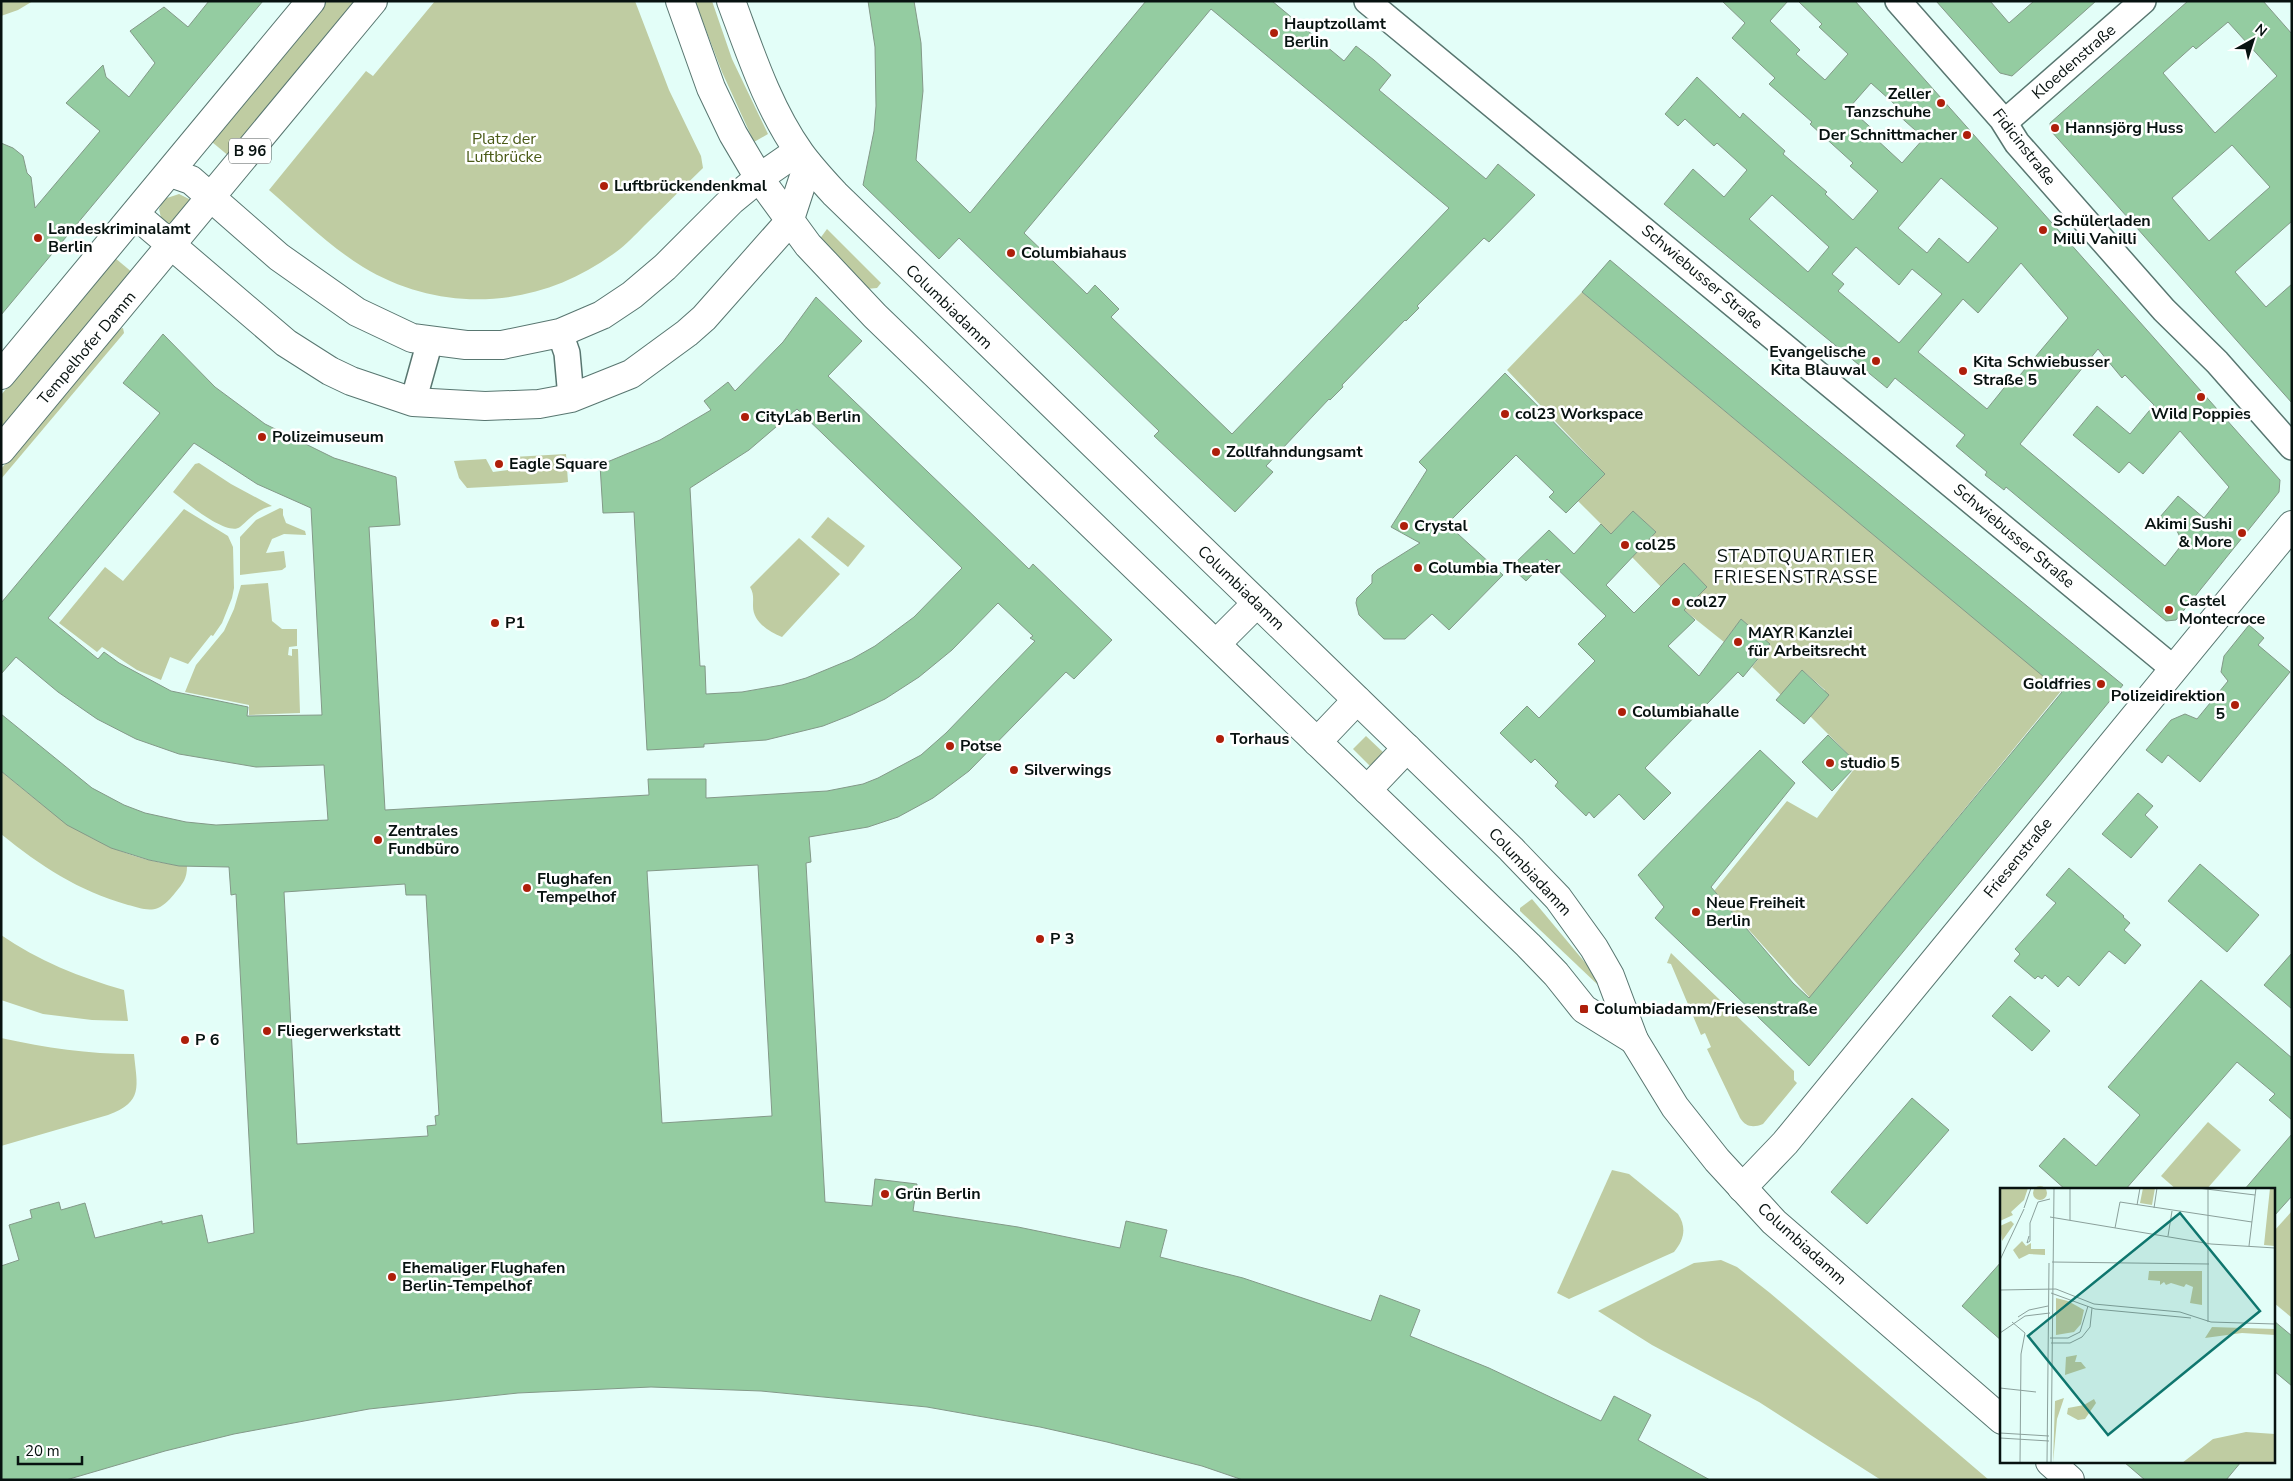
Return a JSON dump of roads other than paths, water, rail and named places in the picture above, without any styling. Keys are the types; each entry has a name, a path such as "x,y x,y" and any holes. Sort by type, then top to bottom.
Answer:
{"main road":[{"name":"B 96","path":"1,375 171,173 311,1"},
{"name":"Tempelhofer Damm","path":"1,450 172,246 373,1"},
{"path":"680,1 711,88 733,134 759,178 789,222"},
{"path":"136,215 286,344 308,358 370,389 413,402 484,406 539,404 570,398 631,374 687,334 704,318 789,222 803,158 766,90 731,1"},
{"path":"171,173 191,180 279,257 357,312 412,338 466,345 502,345 560,333 602,315 632,295 665,267 731,201 759,178 803,158"},
{"name":"Columbiadamm","path":"803,158 834,194 915,274 1407,748 1511,849 1558,898 1577,922 1610,976 1634,1040 1686,1122 1742,1188 1774,1222 2000,1418"},
{"name":"Columbiadamm","path":"789,222 808,245 875,316 1545,962 1584,1009 1634,1040"},
{"name":"Friesenstraße","path":"1742,1188 1785,1144 2292,525"},
{"path":"1216,644 1257,603"},
{"path":"1317,742 1357,700"},
{"path":"1367,790 1407,748"},
{"path":"2052,1464 2070,1480"}],"street":[{"name":"Schwiebusser Straße","path":"1368,1 2174,669"},
{"name":"Fidicinstraße","path":"1898,1 2005,122 2017,143 2158,303 2217,362 2292,447"},
{"name":"Kloedenstraße","path":"2005,122 2143,1"},
{"path":"560,333 566,353 570,398"},
{"path":"413,402 430,341"}],"place":[{"name":"Hauptzollamt Berlin","path":"1274,33"},
{"name":"Zeller Tanzschuhe","path":"1941,103"},
{"name":"Hannsjörg Huss","path":"2055,128"},
{"name":"Der Schnittmacher","path":"1967,135"},
{"name":"Luftbrückendenkmal","path":"604,186"},
{"name":"Schülerladen Milli Vanilli","path":"2043,230"},
{"name":"Landeskriminalamt Berlin","path":"38,238"},
{"name":"Columbiahaus","path":"1011,253"},
{"name":"Evangelische Kita Blauwal","path":"1876,361"},
{"name":"Kita Schwiebusser Straße 5","path":"1963,371"},
{"name":"Wild Poppies","path":"2201,397"},
{"name":"col23 Workspace","path":"1505,414"},
{"name":"CityLab Berlin","path":"745,417"},
{"name":"Polizeimuseum","path":"262,437"},
{"name":"Zollfahndungsamt","path":"1216,452"},
{"name":"Eagle Square","path":"499,464"},
{"name":"Crystal","path":"1404,526"},
{"name":"Akimi Sushi & More","path":"2242,533"},
{"name":"col25","path":"1625,545"},
{"name":"Columbia Theater","path":"1418,568"},
{"name":"col27","path":"1676,602"},
{"name":"Castel Montecroce","path":"2169,610"},
{"name":"P1","path":"495,623"},
{"name":"MAYR Kanzlei für Arbeitsrecht","path":"1738,642"},
{"name":"Goldfries","path":"2101,684"},
{"name":"Polizeidirektion 5","path":"2235,705"},
{"name":"Columbiahalle","path":"1622,712"},
{"name":"Torhaus","path":"1220,739"},
{"name":"Potse","path":"950,746"},
{"name":"studio 5","path":"1830,763"},
{"name":"Silverwings","path":"1014,770"},
{"name":"Zentrales Fundbüro","path":"378,840"},
{"name":"Flughafen Tempelhof","path":"527,888"},
{"name":"Neue Freiheit Berlin","path":"1696,912"},
{"name":"P 3","path":"1040,939"},
{"name":"Columbiadamm/Friesenstraße","path":"1584,1009"},
{"name":"Fliegerwerkstatt","path":"267,1031"},
{"name":"P 6","path":"185,1040"},
{"name":"Grün Berlin","path":"885,1194"},
{"name":"Ehemaliger Flughafen Berlin-Tempelhof","path":"392,1277"}],"district":[{"name":"STADTQUARTIER FRIESENSTRASSE","path":"1796,566"}],"park label":[{"name":"Platz der Luftbrücke","path":"504,148"}]}
